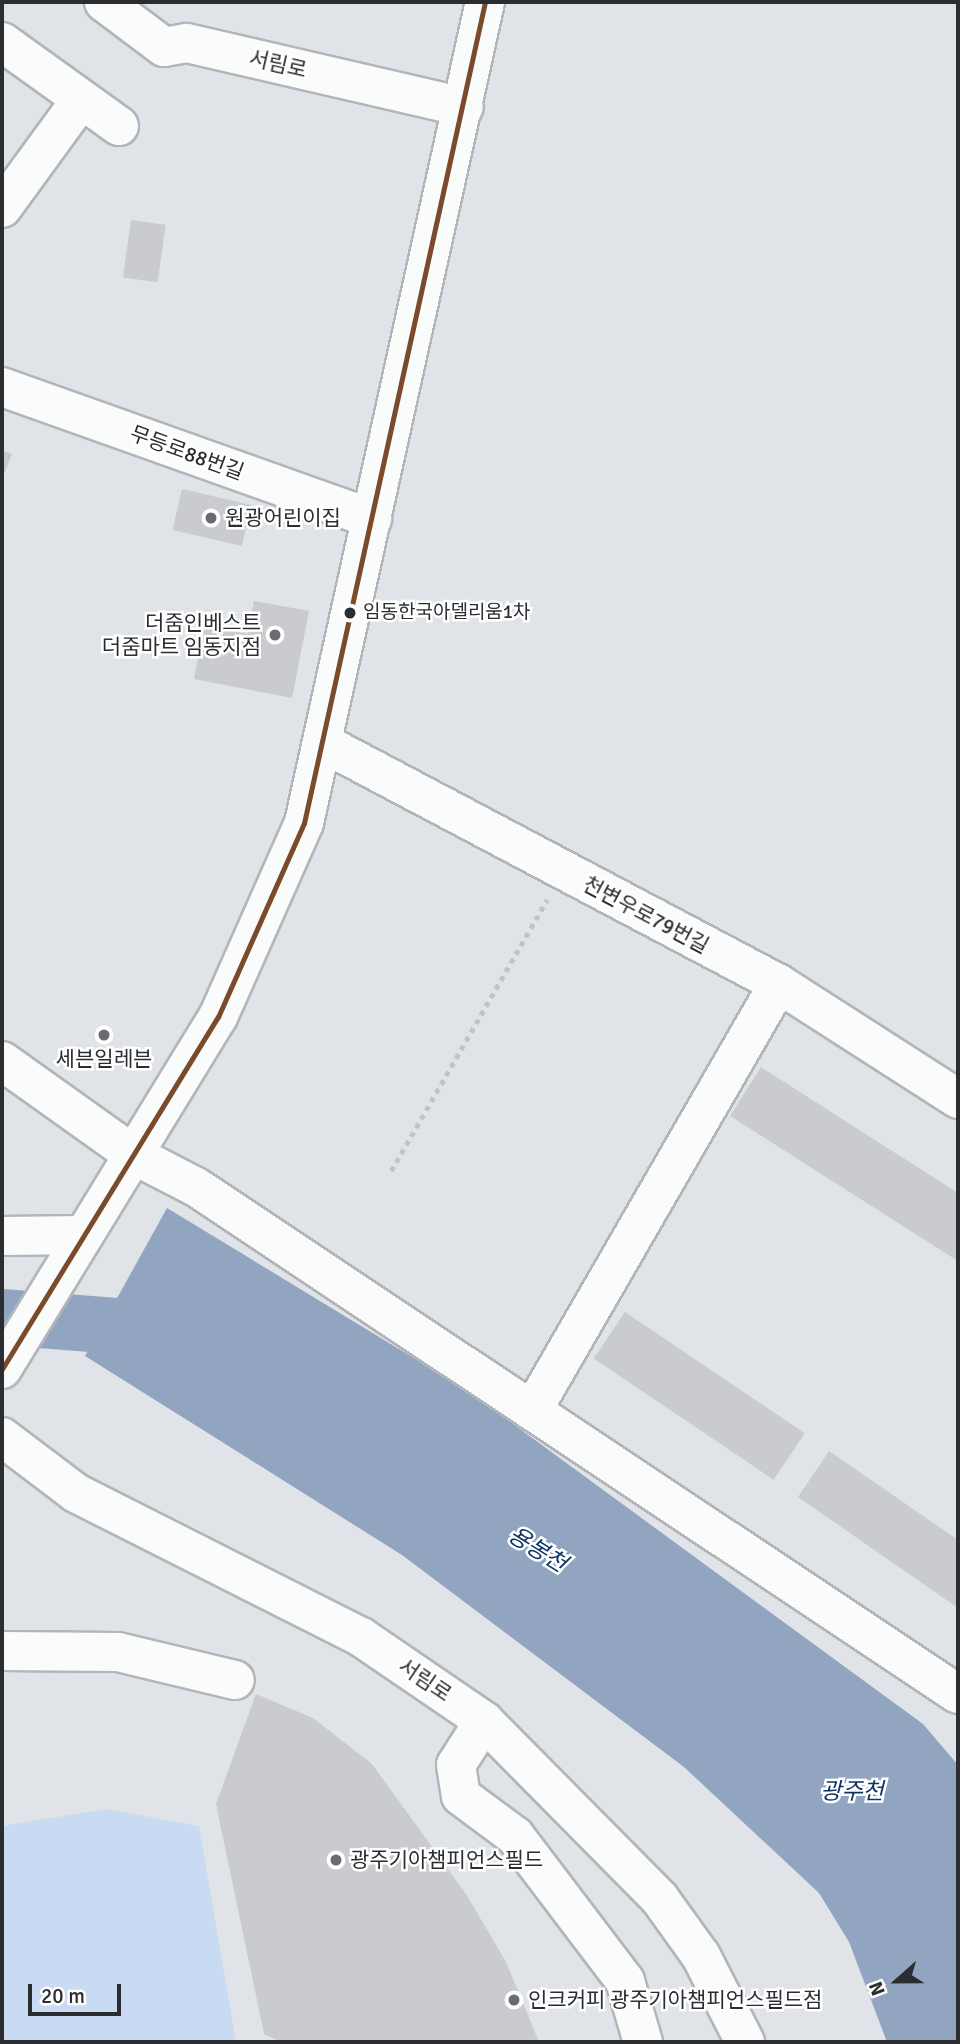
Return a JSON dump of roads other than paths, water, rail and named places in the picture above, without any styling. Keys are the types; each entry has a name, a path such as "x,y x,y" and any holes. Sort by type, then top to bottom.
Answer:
{"street":[{"name":"서림로","path":"104,2 164,47 187,43 464,107"},
{"path":"2,1369 218,1017 277,895 325,744 485,2"},
{"path":"2,42 80,101 119,125"},
{"path":"2,208 80,101"},
{"name":"무등로88번길","path":"2,387 372,519"},
{"name":"천변우로79번길","path":"325,744 779,984 958,1099"},
{"path":"532,1411 779,984"},
{"path":"2,1061 134,1155 196,1187 958,1694"},
{"path":"2,1236 83,1235"},
{"name":"서림로","path":"2,1437 76,1493 361,1637 484,1721 660,1899 701,1956 745,2042"},
{"path":"2,1651 118,1652 234,1680"},
{"path":"484,1721 456,1765 461,1796 515,1836 625,1981 643,2042"}],"water":[{"name":"광주천","path":"167,1208 468,1391 923,1724 958,1765 958,2042 887,2042 849,1942 819,1893 684,1767 402,1555 85,1356"}],"waterway":[{"name":"용봉천","path":"2,1317 178,1331"}],"place":[{"name":"원광어린이집","path":"211,518"},
{"name":"임동한국아델리움1차","path":"350,613"},
{"name":"더줌인베스트 더줌마트 임동지점","path":"275,635"},
{"name":"세븐일레븐","path":"104,1035"},
{"name":"광주기아챔피언스필드","path":"336,1860"},
{"name":"인크커피 광주기아챔피언스필드점","path":"514,2000"}]}
